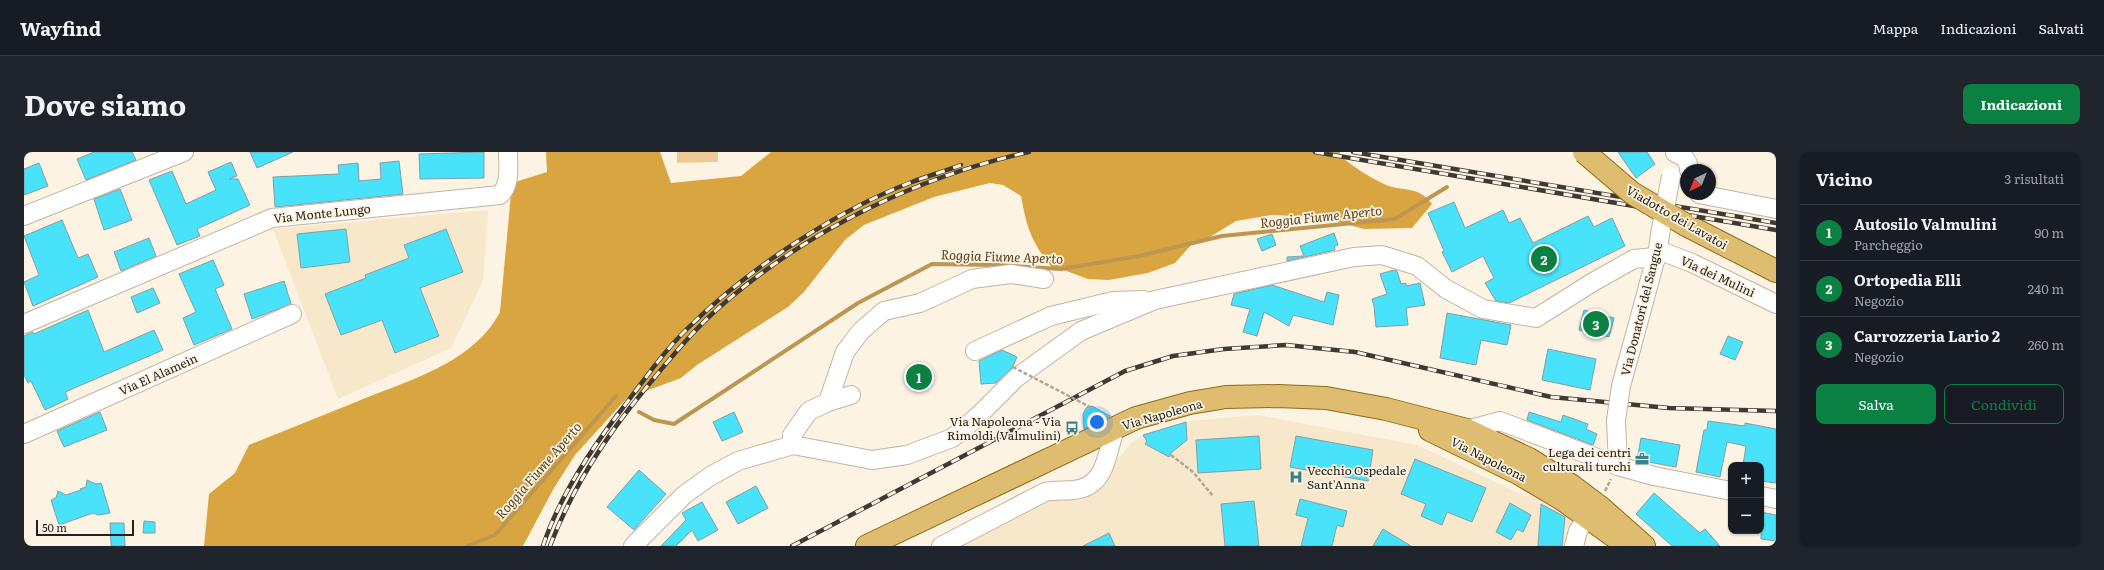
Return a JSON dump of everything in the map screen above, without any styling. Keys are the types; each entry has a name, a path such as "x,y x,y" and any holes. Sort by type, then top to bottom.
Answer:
{"main road":[{"name":"Viadotto dei Lavatoi","path":"1584,152 1632,193 1686,225 1776,271"},
{"name":"Via Napoleona","path":"867,546 1136,418 1190,403 1226,397 1278,396 1326,398 1386,409 1447,432 1467,430 1529,460 1572,486 1592,511 1627,546"},
{"name":"Via Napoleona","path":"1386,409 1518,473 1562,499 1592,511 1620,525 1644,546"}],"street":[{"path":"24,216 184,152"},
{"name":"Via Monte Lungo","path":"24,324 272,218 500,195 505,190 508,179 508,152"},
{"path":"1675,152 1686,157 1688,164"},
{"name":"Via Donatori del Sangue","path":"1618,466 1616,420 1621,386 1658,247 1675,152"},
{"path":"1716,197 1776,209"},
{"path":"975,351 1051,316 1113,302 1155,300 1354,257 1382,255 1417,266 1446,289 1483,309 1536,318 1593,282 1658,247"},
{"name":"Via dei Mulini","path":"1658,247 1776,304"},
{"path":"828,402 845,352 861,331 884,312 920,303 972,279 1012,274 1044,279"},
{"path":"633,546 684,495 709,477 738,461 793,445 872,460 907,455 952,438 977,417 1016,378 1081,331 1155,300"},
{"name":"Via El Alamein","path":"24,434 292,314"},
{"path":"1051,316 1068,340"},
{"path":"793,445 792,435 809,411 828,402 851,395"},
{"path":"1467,430 1500,421 1618,466 1654,476 1728,490"},
{"path":"941,546 1045,492 1060,489 1073,490 1091,484 1104,469 1116,427"},
{"path":"1764,497 1776,499"},
{"path":"1574,546 1578,531 1592,511"}],"path":[{"path":"1013,366 1090,407"},
{"path":"1170,455 1192,472 1213,496"},
{"path":"1592,511 1618,466"}],"shaded area":[{"path":"546,152 660,152 671,183 741,176 771,152 1340,152 1340,156 1371,177 1389,186 1415,191 1427,198 1432,204 1412,228 1364,229 1319,217 1272,215 1236,221 1205,240 1192,244 1175,263 1148,273 1109,280 1088,279 1061,269 1053,269 1031,235 1021,196 1003,185 990,183 934,197 864,225 845,240 804,292 788,307 697,365 681,378 627,398 575,455 554,488 523,546 204,546 209,494 235,473 249,445 437,369 456,358 473,345 488,330 500,312 512,183 547,172"},
{"path":"677,152 718,152 718,162 677,163"},
{"path":"488,210 483,281 451,348 338,399 273,229","holes":["346,229 350,262 301,268 297,234","446,229 463,272 420,288 439,336 395,353 382,320 341,335 326,293 366,278 409,258 404,245"]},
{"name":"Vecchio Ospedale Sant'Anna","path":"1258,415 1417,445 1525,496 1539,493 1572,517 1567,546 963,546 1115,462 1131,443 1143,435 1190,421"}],"building":[{"path":"94,152 132,152 136,160 86,180 77,159"},
{"path":"250,152 293,152 257,168"},
{"path":"484,152 484,178 420,179 419,154"},
{"path":"1618,152 1647,152 1655,164 1636,178"},
{"path":"399,161 403,194 275,207 273,177 339,174 338,165 358,163 359,181 381,179 380,163"},
{"path":"231,162 237,176 229,179 238,179 250,205 197,229 200,236 177,245 149,180 172,171 186,204 216,190 208,172"},
{"path":"39,163 48,186 24,195 24,169"},
{"path":"120,189 132,220 104,230 94,199"},
{"path":"1454,202 1465,228 1503,210 1509,223 1520,218 1533,243 1588,216 1594,227 1612,218 1625,246 1509,303 1496,301 1485,283 1494,278 1483,256 1452,272 1442,252 1444,251 1428,213"},
{"path":"62,220 78,258 88,254 98,277 33,306 24,282 39,275 24,236"},
{"path":"346,229 350,262 301,268 297,234"},
{"path":"446,229 463,272 420,288 439,336 395,353 382,320 341,335 325,294 366,278 365,275 409,258 404,245"},
{"path":"1334,233 1338,245 1334,246 1335,250 1287,261 1287,257 1304,256 1300,246"},
{"path":"1272,234 1276,245 1262,251 1257,239"},
{"path":"149,238 156,256 121,271 114,252"},
{"path":"213,260 224,285 215,289 232,329 194,345 183,318 196,312 179,274"},
{"path":"1394,270 1397,271 1401,284 1406,283 1406,286 1420,283 1425,305 1406,308 1408,325 1376,327 1372,299 1387,294 1380,274"},
{"path":"284,281 291,304 252,319 244,294"},
{"path":"1272,285 1324,302 1327,292 1339,295 1333,325 1293,315 1289,326 1264,312 1257,336 1243,332 1250,309 1231,305 1234,294"},
{"path":"153,288 160,303 137,313 131,297"},
{"path":"88,310 104,352 154,330 163,350 65,392 68,399 45,410 31,381 28,383 24,375 24,336 33,332 34,334"},
{"path":"1584,310 1614,318 1609,337 1579,330"},
{"path":"1447,313 1511,325 1507,345 1481,340 1476,365 1440,358"},
{"path":"1728,336 1743,342 1735,360 1720,354"},
{"path":"1548,349 1596,359 1590,390 1542,380"},
{"path":"1002,350 1017,357 1012,368 996,383 981,384 979,361"},
{"path":"1092,406 1110,416 1084,429 1083,414 1086,408"},
{"path":"100,412 107,430 64,447 57,431"},
{"path":"734,412 743,432 722,441 713,422"},
{"path":"1529,412 1561,422 1563,415 1588,424 1586,429 1597,434 1593,445 1527,420"},
{"path":"1708,421 1745,426 1745,423 1776,429 1776,483 1764,481 1764,462 1743,462 1746,446 1727,442 1720,477 1696,472 1704,430 1707,430"},
{"path":"1186,422 1187,440 1172,452 1169,457 1145,444 1147,441 1143,435"},
{"path":"1259,436 1261,469 1198,473 1196,440"},
{"path":"1296,436 1373,450 1368,481 1290,467"},
{"path":"1641,438 1680,445 1676,467 1637,460"},
{"path":"1415,459 1486,488 1472,522 1447,512 1442,525 1421,516 1426,504 1401,494"},
{"path":"639,470 666,494 634,530 607,507"},
{"path":"87,480 96,484 101,483 110,513 98,515 93,513 59,525 51,500 56,498 58,491 66,495 81,490 80,489 86,487"},
{"path":"756,486 768,508 738,524 726,502"},
{"path":"1654,493 1700,533 1705,529 1720,546 1672,546 1636,514"},
{"path":"1300,499 1347,511 1343,527 1337,525 1332,546 1301,546 1308,518 1296,515"},
{"path":"1254,501 1259,546 1225,546 1221,504"},
{"path":"702,502 718,530 698,541 692,530 676,546 661,546 686,520 682,513"},
{"path":"1510,503 1531,515 1523,532 1517,529 1511,540 1496,532"},
{"path":"1541,504 1565,517 1562,546 1538,546"},
{"path":"1764,513 1776,515 1776,541 1761,539 1761,534 1764,534"},
{"path":"144,521 155,522 155,533 143,533"},
{"path":"110,523 124,523 125,546 111,546"},
{"path":"1383,529 1411,546 1373,546"},
{"path":"1109,533 1115,546 1083,546"}],"waterway":[{"name":"Roggia Fiume Aperto","path":"639,412 654,420 674,424 858,303 932,264 997,265 1061,269 1139,256 1222,236 1395,219 1447,187"},
{"name":"Roggia Fiume Aperto","path":"467,546 495,535 616,396"}],"railway":[{"path":"550,546 558,526 578,486 601,447 627,411 683,344 717,309 729,299 762,273 797,249 833,227 870,208 909,190 949,175 989,162 1029,152"},
{"path":"1315,152 1776,230"},
{"path":"1353,152 1776,223"},
{"path":"543,546 558,509 578,472 601,437 663,356 679,337 711,306 764,264 793,244 853,209 912,182 961,165"},
{"path":"792,546 1125,371 1173,356 1224,349 1286,345 1355,352 1551,397 1669,408 1776,411"}],"place":[{"name":"Ortopedia Elli","path":"1544,259"},
{"name":"Carrozzeria Lario 2","path":"1596,324"},
{"name":"Autosilo Valmulini","path":"919,377"},
{"name":"Via Napoleona - Via Rimoldi (Valmulini)","path":"1072,428"},
{"name":"Lega dei centri culturali turchi","path":"1642,459"},
{"name":"Vecchio Ospedale Sant'Anna","path":"1296,477"}]}
